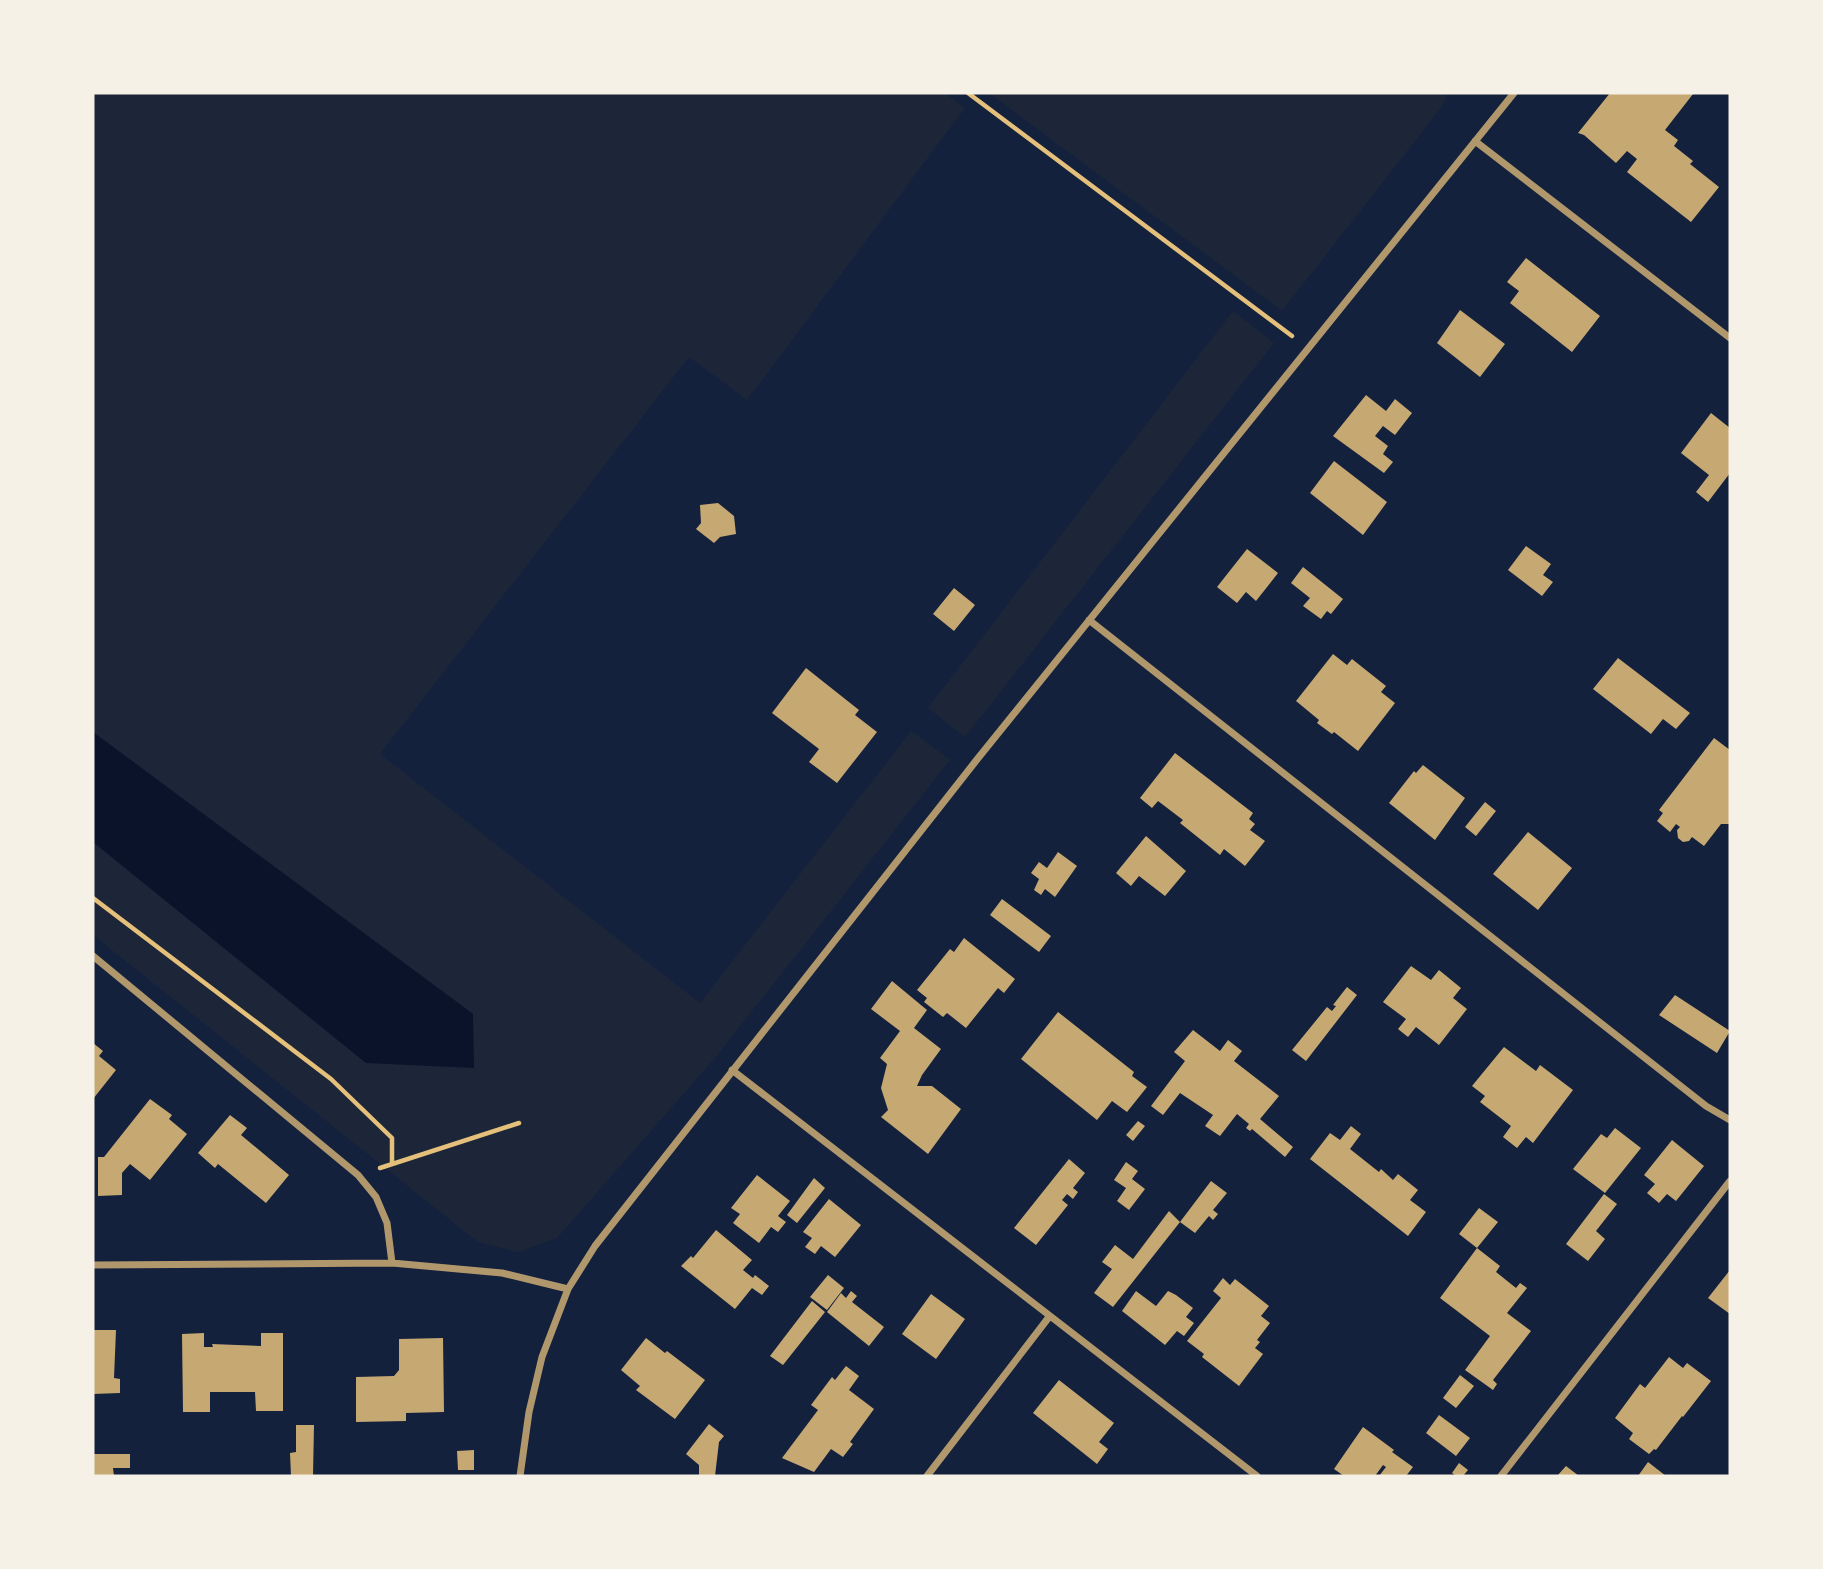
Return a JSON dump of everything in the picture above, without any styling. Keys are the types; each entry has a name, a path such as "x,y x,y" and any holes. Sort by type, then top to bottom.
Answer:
{"street":[{"path":"520,1476 529,1412 542,1357 568,1289 594,1246 1089,620 1514,93"},
{"path":"1475,142 1730,338"},
{"path":"1089,620 1706,1106 1730,1120"},
{"path":"93,956 358,1175 376,1197 382,1210 387,1223 392,1263"},
{"path":"732,1070 1257,1476"},
{"path":"1501,1476 1730,1181"},
{"path":"93,1265 392,1263 502,1273 568,1289"},
{"path":"927,1476 1049,1317"}],"path":[{"path":"968,93 1308,349"},
{"path":"93,898 331,1079 392,1138 392,1164"},
{"path":"358,1175 519,1123"}],"shaded area":[{"path":"93,93 945,93 965,108 747,400 689,357 380,754 700,1003 911,731 950,760 715,1058 557,1238 518,1252 478,1242 93,935 93,842 366,1063 473,1014 93,732"},
{"path":"989,93 1447,93 1444,104 1282,311"},
{"path":"1233,311 1274,343 965,737 928,708"},
{"path":"93,732 473,1014 474,1068 366,1063 93,842"}],"building":[{"path":"1610,93 1693,94 1665,130 1678,140 1674,146 1693,161 1690,164 1719,187 1691,222 1627,172 1637,159 1627,151 1616,163 1584,135 1578,133"},
{"path":"1526,258 1600,316 1572,352 1510,303 1519,291 1507,282"},
{"path":"1460,310 1505,344 1480,377 1437,343"},
{"path":"1366,395 1386,411 1395,399 1412,413 1395,435 1383,426 1375,436 1388,446 1383,454 1393,462 1384,473 1333,436"},
{"path":"1711,413 1730,428 1730,473 1708,502 1696,492 1709,475 1681,453"},
{"path":"1334,461 1387,502 1363,535 1310,493"},
{"path":"718,503 734,516 736,534 720,537 714,543 696,529 701,523 700,505"},
{"path":"1526,546 1551,564 1543,575 1553,582 1542,596 1508,570"},
{"path":"1247,549 1278,573 1256,601 1246,592 1237,603 1217,587"},
{"path":"1303,567 1343,599 1331,614 1327,611 1321,619 1303,606 1310,598 1291,583"},
{"path":"954,588 975,605 954,631 933,614"},
{"path":"1333,654 1347,665 1352,659 1386,686 1381,692 1395,703 1358,751 1334,732 1332,734 1317,723 1319,720 1296,701"},
{"path":"1618,658 1690,713 1676,729 1663,719 1651,734 1593,689"},
{"path":"806,668 859,710 855,715 877,732 837,783 809,762 819,749 772,713"},
{"path":"1714,738 1730,750 1730,824 1721,824 1704,846 1692,837 1683,842 1678,838 1677,830 1680,827 1676,824 1670,832 1657,821 1663,813 1659,810"},
{"path":"1175,753 1253,813 1249,819 1255,824 1250,830 1265,841 1245,866 1224,849 1220,855 1180,823 1183,820 1158,801 1152,808 1140,798"},
{"path":"1423,765 1465,798 1435,840 1389,803 1414,771 1416,773"},
{"path":"1485,802 1496,811 1476,836 1465,827"},
{"path":"1528,832 1572,868 1538,910 1493,874"},
{"path":"1146,836 1186,871 1165,896 1139,876 1131,886 1116,873"},
{"path":"1058,852 1077,866 1055,897 1045,889 1041,895 1034,890 1039,879 1031,873 1039,862 1047,868"},
{"path":"1002,899 1051,936 1039,952 990,915"},
{"path":"964,938 1015,979 1004,993 998,988 966,1028 947,1013 943,1017 924,1002 927,998 917,990 950,949 954,952"},
{"path":"1411,966 1431,980 1439,970 1461,988 1453,998 1467,1009 1439,1045 1416,1027 1408,1037 1398,1029 1406,1019 1383,1002"},
{"path":"892,981 927,1010 914,1028 941,1049 917,1086 932,1086 961,1109 928,1154 881,1117 888,1110 881,1088 887,1064 880,1058 900,1031 871,1009"},
{"path":"1347,987 1357,995 1306,1061 1292,1050 1327,1007 1332,1011 1336,1006 1333,1005"},
{"path":"1675,995 1730,1031 1717,1053 1659,1015"},
{"path":"1058,1012 1134,1072 1132,1076 1147,1087 1127,1112 1112,1101 1097,1120 1021,1059"},
{"path":"1193,1030 1220,1051 1228,1040 1242,1051 1234,1061 1279,1096 1260,1119 1293,1147 1285,1157 1252,1129 1250,1131 1246,1128 1249,1124 1237,1114 1220,1136 1205,1126 1213,1115 1180,1093 1163,1115 1151,1106 1185,1061 1174,1052"},
{"path":"93,1043 103,1051 99,1056 116,1070 93,1099"},
{"path":"1504,1047 1536,1071 1540,1065 1573,1090 1533,1143 1526,1137 1517,1148 1503,1137 1511,1126 1480,1102 1485,1096 1472,1086"},
{"path":"150,1099 172,1115 169,1119 187,1134 150,1180 130,1164 122,1173 122,1195 98,1196 98,1157 104,1157"},
{"path":"230,1115 247,1128 241,1135 289,1175 266,1203 218,1164 215,1168 198,1153"},
{"path":"1138,1121 1145,1126 1133,1141 1126,1135"},
{"path":"1351,1126 1361,1134 1350,1149 1379,1172 1381,1169 1393,1180 1398,1174 1418,1190 1410,1200 1426,1212 1408,1236 1310,1159 1330,1133 1340,1140"},
{"path":"1615,1128 1641,1148 1605,1193 1573,1169 1601,1134 1607,1138"},
{"path":"1672,1140 1704,1166 1676,1201 1667,1194 1659,1203 1647,1193 1655,1184 1644,1175"},
{"path":"1069,1159 1085,1173 1073,1188 1078,1192 1073,1199 1067,1194 1062,1200 1068,1205 1036,1245 1014,1228"},
{"path":"1126,1162 1138,1171 1132,1179 1145,1189 1129,1210 1117,1201 1126,1188 1114,1180"},
{"path":"757,1175 790,1201 778,1216 786,1222 778,1232 771,1227 759,1243 733,1223 740,1214 731,1208"},
{"path":"814,1178 825,1188 797,1223 787,1215"},
{"path":"1211,1181 1227,1193 1213,1210 1218,1214 1213,1220 1209,1216 1195,1233 1180,1222"},
{"path":"1604,1194 1617,1204 1596,1231 1605,1239 1588,1261 1566,1244"},
{"path":"829,1199 861,1225 835,1257 821,1246 815,1254 805,1247 812,1238 803,1232"},
{"path":"1479,1208 1498,1222 1477,1248 1459,1234"},
{"path":"1169,1211 1180,1222 1113,1307 1094,1293 1112,1269 1102,1262 1115,1245 1133,1259"},
{"path":"716,1230 752,1260 743,1270 769,1286 762,1295 752,1288 735,1309 681,1266 691,1256 693,1258"},
{"path":"1477,1248 1500,1266 1496,1272 1516,1288 1520,1283 1527,1288 1507,1313 1531,1331 1493,1380 1497,1384 1493,1390 1465,1370 1490,1336 1440,1298"},
{"path":"1730,1270 1730,1314 1708,1298"},
{"path":"828,1275 844,1288 827,1310 810,1297"},
{"path":"1223,1278 1230,1285 1235,1279 1269,1306 1261,1316 1270,1323 1257,1340 1260,1342 1255,1348 1263,1354 1239,1386 1202,1357 1204,1354 1187,1341 1221,1298 1213,1291"},
{"path":"851,1291 857,1296 852,1302 884,1327 869,1346 827,1312 841,1293 846,1298"},
{"path":"1136,1291 1156,1306 1168,1291 1176,1295 1193,1308 1186,1317 1194,1323 1184,1336 1177,1331 1165,1345 1122,1311"},
{"path":"931,1294 965,1319 936,1359 902,1334"},
{"path":"812,1301 825,1312 783,1365 770,1356"},
{"path":"93,1330 116,1330 114,1378 120,1379 120,1393 93,1394"},
{"path":"204,1333 204,1347 213,1347 212,1344 261,1346 261,1333 283,1333 283,1411 256,1411 255,1392 210,1392 210,1412 183,1412 182,1334"},
{"path":"443,1338 444,1412 406,1413 406,1421 356,1422 356,1377 394,1376 399,1370 399,1339"},
{"path":"646,1338 705,1380 675,1419 636,1390 640,1386 621,1370"},
{"path":"1669,1357 1683,1368 1687,1363 1711,1381 1656,1450 1649,1454 1629,1439 1633,1433 1615,1418 1640,1384 1645,1388"},
{"path":"846,1366 859,1376 849,1390 874,1409 850,1442 853,1444 843,1457 831,1449 814,1472 782,1458 818,1410 811,1405 832,1377 835,1380"},
{"path":"1460,1375 1474,1386 1456,1408 1443,1398"},
{"path":"1059,1380 1114,1423 1099,1442 1108,1449 1097,1464 1033,1413"},
{"path":"1439,1415 1470,1438 1456,1456 1426,1433"},
{"path":"709,1424 724,1436 719,1442 715,1476 699,1476 699,1465 686,1454"},
{"path":"296,1425 314,1425 313,1476 291,1476 290,1453 296,1452"},
{"path":"1363,1427 1413,1467 1406,1476 1379,1476 1386,1467 1383,1465 1375,1476 1344,1476 1334,1469"},
{"path":"474,1450 474,1470 458,1470 457,1451"},
{"path":"93,1454 130,1454 130,1468 113,1468 114,1476 93,1476"},
{"path":"1648,1462 1666,1476 1638,1476"},
{"path":"1459,1463 1468,1470 1463,1476 1452,1473"},
{"path":"1566,1466 1579,1476 1557,1476"}]}
